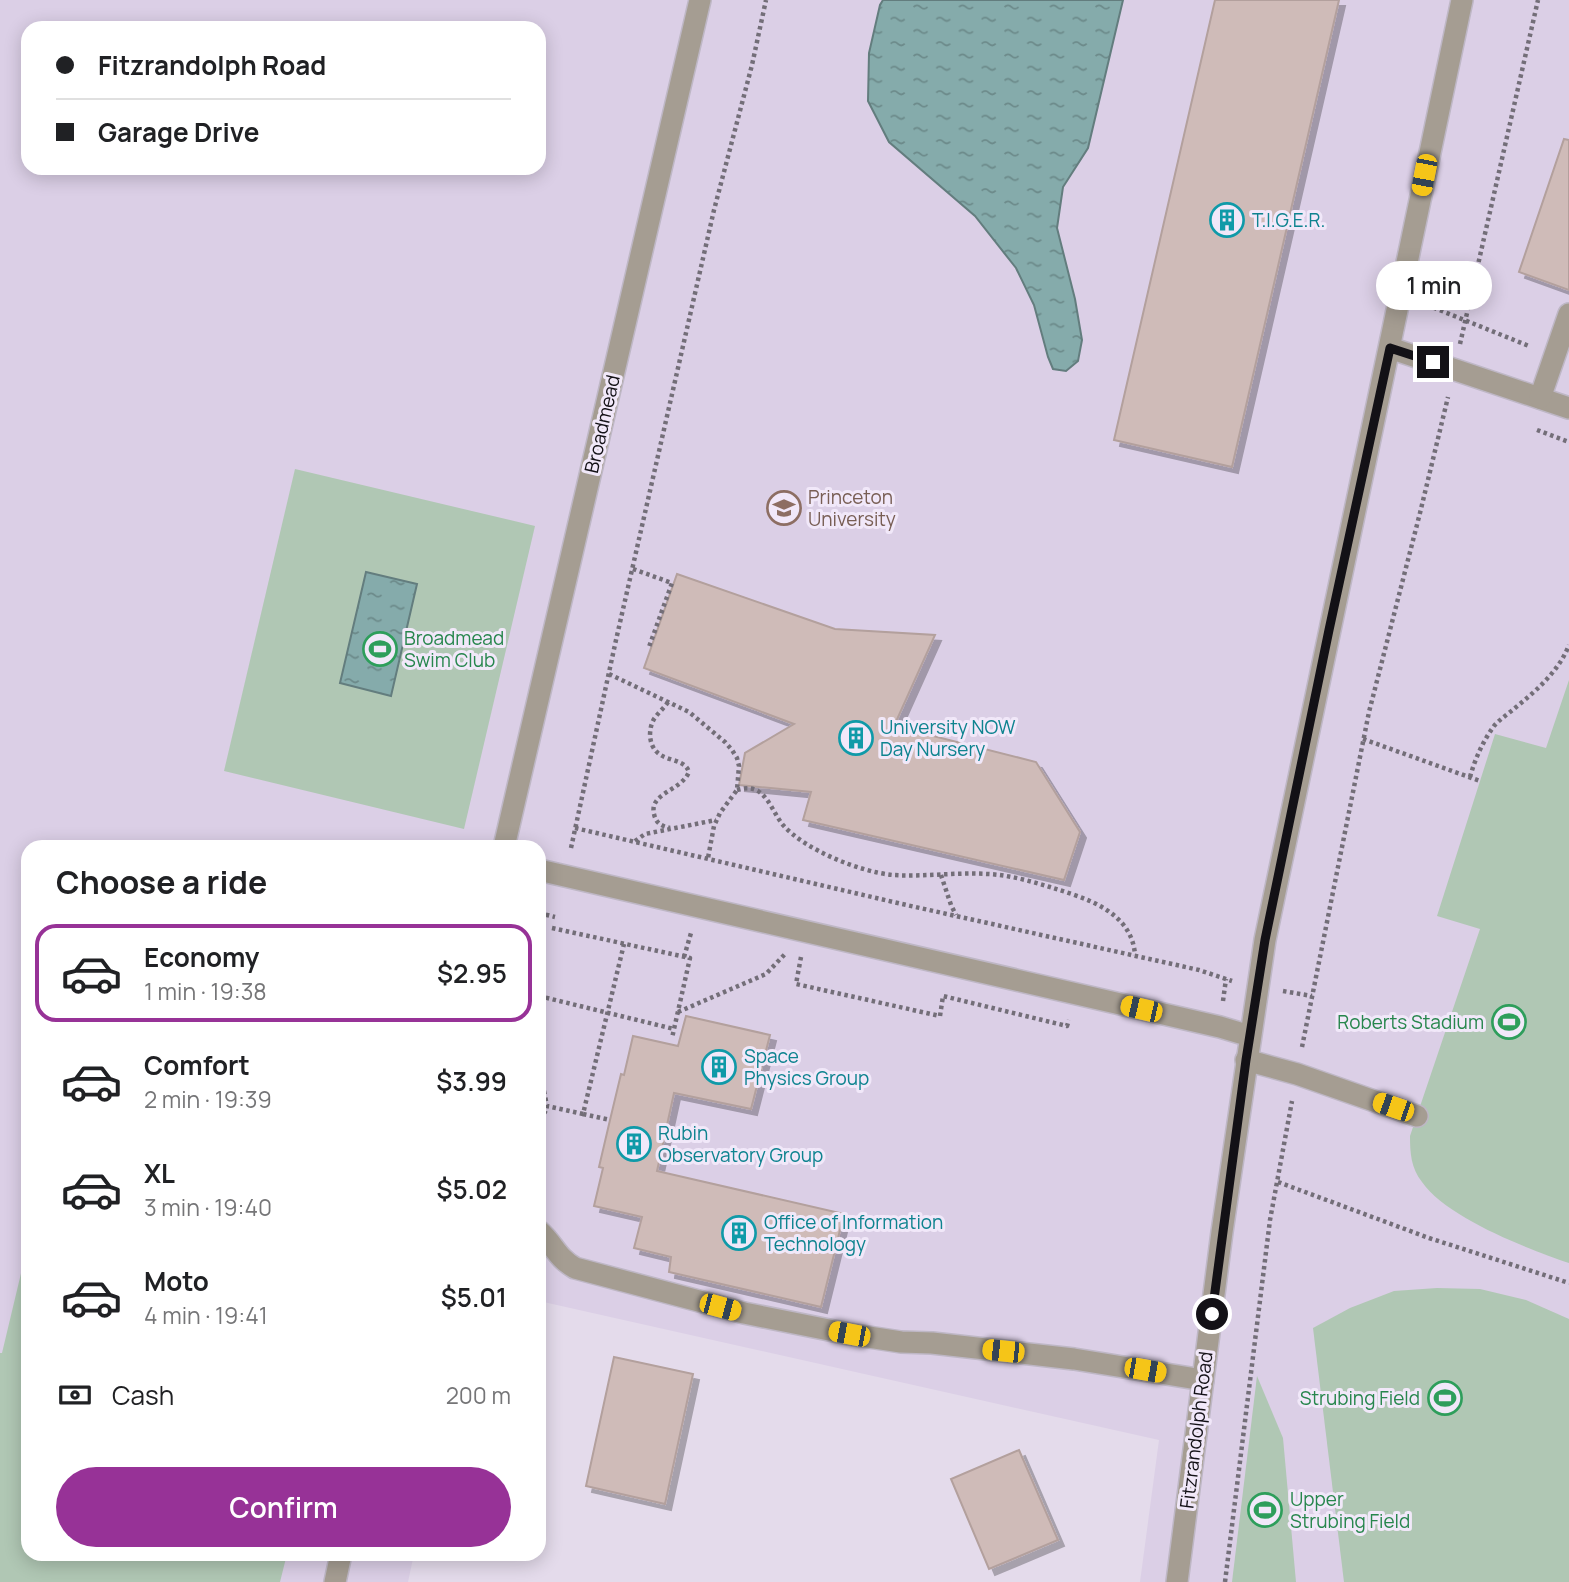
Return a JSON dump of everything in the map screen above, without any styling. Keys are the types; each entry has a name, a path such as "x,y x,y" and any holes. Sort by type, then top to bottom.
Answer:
{"street":[{"name":"Broadmead","path":"506,840 700,0"},
{"name":"Fitzrandolph Road","path":"1177,1582 1246,1060 1265,940 1462,0"},
{"path":"1540,398 1569,314"},
{"path":"1390,348 1569,408"},
{"path":"546,872 1250,1036"},
{"path":"1246,1060 1297,1074 1417,1116"},
{"path":"546,1238 556,1254 575,1268 744,1313 901,1342 1074,1359 1203,1380"},
{"path":"335,1582 340,1561"}],"path":[{"path":"569,857 714,209 752,65 766,0"},
{"path":"1225,1582 1270,1220 1312,996 1363,739 1466,320 1538,0"},
{"path":"1400,296 1555,356"},
{"path":"633,569 672,583 649,648"},
{"path":"1470,777 1485,740 1496,724 1547,680 1569,645"},
{"path":"608,674 689,712 732,750 739,766 737,790 717,819 708,858"},
{"path":"668,702 652,722 650,739 653,747 663,757 687,766 689,772 682,783 654,804 657,822 670,828"},
{"path":"1363,739 1480,780"},
{"path":"737,790 753,789 760,792 784,826 816,849 853,866 891,875 966,873 1009,876 1095,902 1112,914 1129,933 1135,946 1135,955"},
{"path":"635,841 645,834 717,819"},
{"path":"575,828 1135,955 1238,982"},
{"path":"941,874 957,916"},
{"path":"546,915 555,917"},
{"path":"552,928 690,958 671,1038"},
{"path":"684,957 690,933 693,932"},
{"path":"583,1114 624,944"},
{"path":"772,950 802,957 796,984 940,1016 943,996 1068,1026 1070,1018"},
{"path":"677,1012 766,974 786,953"},
{"path":"1279,990 1312,996"},
{"path":"546,998 674,1029"},
{"path":"546,1096 547,1106 610,1120"},
{"path":"1278,1182 1429,1238 1569,1283"}],"shaded area":[{"name":"Princeton University","path":"0,0 1569,0 1569,1582 1140,1582 1159,1440 546,1303 546,840 21,840 21,1561 412,1561 408,1582 0,1582"},
{"name":"Broadmead Swim Club","path":"295,469 535,526 464,829 224,771"},
{"name":"Roberts Stadium","path":"1569,680 1569,1263 1490,1231 1450,1208 1434,1195 1415,1171 1410,1136 1480,929 1437,916 1495,734 1546,748"},
{"path":"21,1273 21,1561 285,1561 280,1582 0,1582 2,1353"},
{"name":"Strubing Field","path":"1480,1289 1526,1300 1569,1319 1569,1582 1344,1582 1313,1328 1350,1308 1394,1291"},
{"name":"Upper Strubing Field","path":"1257,1376 1283,1438 1296,1582 1232,1582"}],"water":[{"path":"883,0 1123,0 1088,148 1063,187 1057,228 1075,299 1082,340 1078,361 1066,371 1053,369 1034,305 1016,268 975,216 889,142 868,101 869,53"},
{"path":"366,572 417,584 391,696 340,683"}],"building":[{"name":"T.I.G.E.R.","path":"1215,0 1339,0 1232,467 1114,440"},
{"path":"1564,139 1569,140 1569,290 1519,272"},
{"name":"University NOW Day Nursery","path":"677,574 835,629 935,635 894,726 1036,762 1080,832 1064,880 803,820 811,792 739,785 745,753 794,724 644,668"},
{"path":"686,1016 770,1035 751,1109 674,1093 657,1171 844,1214 821,1307 669,1272 671,1257 634,1248 642,1217 594,1206 603,1168 599,1167 633,1036 678,1046"},
{"path":"614,1357 693,1374 665,1504 586,1486"},
{"path":"1019,1450 1058,1540 989,1569 951,1479"}],"place":[{"name":"T.I.G.E.R.","path":"1227,220"},
{"name":"Princeton University","path":"784,508"},
{"name":"Broadmead Swim Club","path":"380,649"},
{"name":"University NOW Day Nursery","path":"856,738"},
{"name":"Roberts Stadium","path":"1509,1022"},
{"name":"Space Physics Group","path":"719,1067"},
{"name":"Rubin Observatory Group","path":"634,1144"},
{"name":"Office of Information Technology","path":"739,1233"},
{"name":"Strubing Field","path":"1445,1398"},
{"name":"Upper Strubing Field","path":"1265,1510"}],"route":[{"path":"1212,1314 1265,940 1390,348 1433,362"}]}
